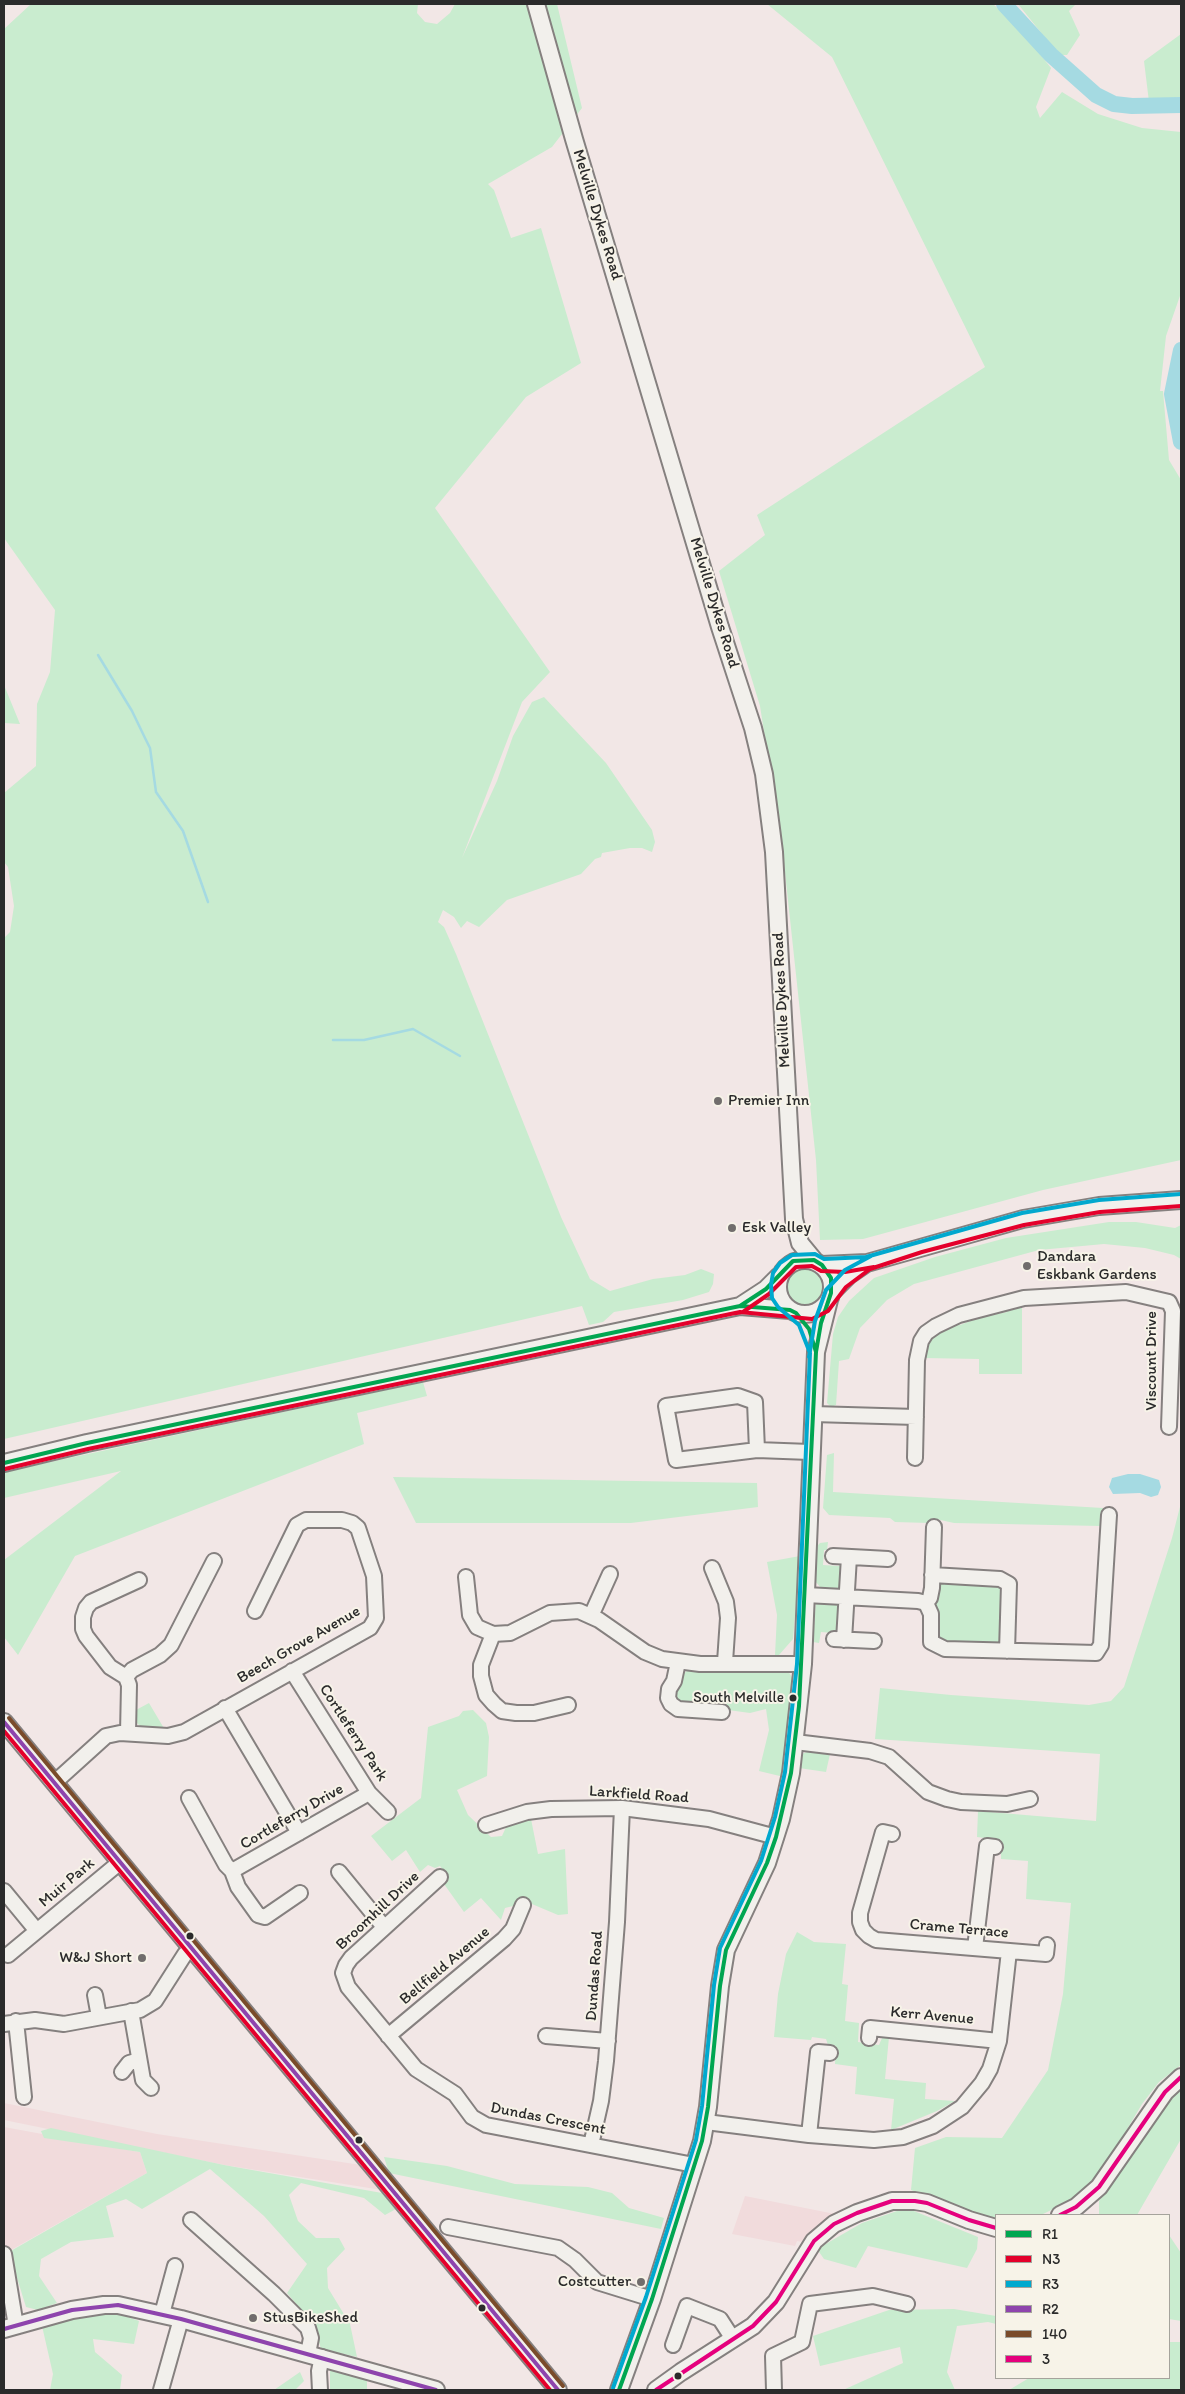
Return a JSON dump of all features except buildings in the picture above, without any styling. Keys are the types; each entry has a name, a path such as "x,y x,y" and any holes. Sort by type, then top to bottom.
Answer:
{"main road":[{"name":"Melville Dykes Road","path":"536,4 720,626 753,728 764,774 774,852 794,1219 800,1243 818,1263"},
{"path":"740,1306 766,1289 793,1261 804,1259 818,1263 867,1263 1023,1219 1099,1206 1181,1200"},
{"name":"Melville Dykes Road","path":"782,1272 794,1219"},
{"path":"619,2390 652,2299 706,2122 726,1950 767,1863 776,1837 791,1773 803,1664 810,1452 816,1352 830,1297 831,1278 818,1263"},
{"path":"4,1463 87,1443 740,1306 793,1311 803,1314 818,1311 849,1275 867,1263"},
{"path":"782,1272 777,1285 778,1295 782,1303 793,1311 809,1329 816,1352"},
{"path":"4,1722 558,2390"},
{"path":"1062,2214 1076,2207 1100,2188 1165,2092 1181,2078"},
{"path":"656,2390 753,2326 770,2310 808,2250 828,2229 857,2213 880,2204 904,2200 926,2203 969,2220 995,2228"},
{"path":"10,2328 72,2310 104,2305 118,2306 181,2319 315,2356 416,2387 436,2390"}],"street":[{"name":"Viscount Drive","path":"915,1458 918,1349 926,1333 936,1326 972,1310 1024,1298 1126,1292 1163,1299 1172,1305 1169,1427"},
{"path":"756,1450 755,1402 738,1396 666,1406 676,1460 756,1450 810,1452"},
{"path":"813,1414 916,1417"},
{"path":"926,1603 931,1614 932,1642 945,1649 1096,1653 1101,1645 1114,1531 1109,1515"},
{"name":"Beech Grove Avenue","path":"54,1783 106,1736 112,1734 176,1735 374,1624 376,1612 374,1576 358,1528 352,1523 342,1520 306,1520 297,1525 255,1603"},
{"path":"926,1603 930,1598 934,1527"},
{"path":"833,1556 888,1559"},
{"path":"849,1557 846,1596 839,1640 874,1641"},
{"path":"126,1676 132,1670 160,1655 171,1645 214,1561"},
{"path":"712,1568 726,1602 728,1618 725,1662"},
{"path":"591,1616 610,1574"},
{"path":"932,1575 1000,1579 1008,1584 1007,1651"},
{"path":"466,1577 470,1614 477,1627 492,1634 510,1633 550,1613 573,1611 591,1616 645,1652 678,1662 803,1664"},
{"path":"128,1734 129,1685 126,1676 110,1667 86,1636 83,1629 83,1617 91,1602 139,1580"},
{"path":"806,1595 846,1596 926,1603"},
{"path":"492,1634 481,1665 481,1676 486,1694 494,1704 502,1711 516,1713 534,1713 568,1705"},
{"path":"678,1662 674,1681 669,1689 668,1698 671,1704 678,1708 722,1712"},
{"name":"Cortleferry Park","path":"292,1670 369,1793 388,1812"},
{"path":"225,1708 299,1833"},
{"path":"795,1742 870,1751 889,1757 928,1792 947,1799 961,1802 1007,1804 1030,1799"},
{"name":"Cortleferry Drive","path":"232,1871 369,1793"},
{"path":"190,1806 226,1865 232,1871 238,1887 258,1915 265,1917 300,1893"},
{"name":"Larkfield Road","path":"495,1825 527,1812 551,1809 622,1808 699,1817 776,1837"},
{"name":"Dundas Road","path":"591,2145 601,2101 608,2041 622,1808"},
{"name":"Crame Terrace","path":"892,1834 883,1832 860,1913 860,1922 863,1930 876,1940 1046,1954 1047,1945"},
{"path":"975,1948 987,1846 995,1846"},
{"name":"Muir Park","path":"8,1955 119,1862"},
{"path":"343,1874 384,1927"},
{"name":"Broomhill Drive","path":"343,1974 351,1958 440,1877"},
{"name":"Muir Park","path":"4,1891 37,1931"},
{"name":"Bellfield Avenue","path":"388,2036 504,1939 517,1913"},
{"path":"24,2097 10,2023 35,2020 57,2024 140,2010 155,2001 185,1954 192,1948"},
{"path":"706,2122 809,2135 888,2140 903,2137 933,2126 962,2106 972,2096 990,2069 1000,2041 1009,1951"},
{"name":"Dundas Crescent","path":"343,1974 348,1987 416,2069 455,2094 478,2122 694,2165"},
{"path":"94,1996 99,2017"},
{"path":"131,2011 144,2080 151,2088"},
{"name":"Kerr Avenue","path":"869,2038 870,2028 1000,2041"},
{"path":"546,2036 608,2041"},
{"path":"809,2135 818,2052 830,2053"},
{"path":"122,2072 129,2063 139,2060"},
{"path":"190,2220 274,2294 308,2328 319,2370 320,2390"},
{"path":"448,2227 558,2248 575,2260 598,2282 652,2299"},
{"path":"4,2254 10,2328"},
{"path":"162,2314 176,2266"},
{"path":"774,2390 773,2356 802,2342 810,2304 872,2296 908,2304"},
{"path":"673,2345 687,2306 715,2316 733,2339"},
{"path":"161,2390 181,2319"}],"shaded area":[{"path":"4,2103 157,2134 361,2165 382,2190 224,2165 4,2120"},
{"path":"4,2127 140,2152 147,2173 4,2254"},
{"path":"745,2196 835,2214 803,2242 797,2241 795,2246 732,2234"}],"green space":[{"path":"31,4 418,4 417,13 425,22 437,24 450,13 455,4 557,4 582,108 552,147 488,184 494,190 511,238 541,228 581,363 526,397 435,508 550,672 522,702 462,858 497,781 513,736 532,702 544,697 606,763 652,830 655,842 652,852 642,848 630,848 602,853 601,857 595,859 581,874 507,900 479,927 467,921 461,928 454,917 443,910 438,922 444,927 456,954 561,1217 590,1279 610,1291 653,1279 685,1275 701,1269 714,1274 713,1284 709,1292 683,1300 614,1312 603,1322 589,1325 582,1306 4,1439 4,938 10,932 14,906 8,867 4,862 4,793 36,766 37,704 50,672 55,610 4,538 4,29"},
{"path":"767,4 993,4 1020,29 1051,68 1036,107 1040,118 1062,92 1098,114 1142,128 1181,132 1181,293 1166,336 1160,391 1163,391 1169,460 1181,480 1181,1160 1043,1190 863,1239 820,1240 816,1160 783,854 760,706 719,571 765,535 757,515 985,367 832,57"},
{"path":"1018,4 1076,4 1069,11 1080,35 1067,55 1059,55"},
{"path":"1181,34 1181,97 1149,102 1144,61"},
{"path":"4,685 20,724 4,723"},
{"path":"1109,1222 1136,1222 1175,1228 1181,1225 1181,1259 1174,1255 1145,1248 1104,1244 1039,1250 914,1284 887,1300 860,1328 849,1359 839,1361 836,1405 831,1407 827,1403 833,1334 838,1317 849,1301 874,1278 935,1257 1006,1238"},
{"path":"805,1267 819,1273 825,1287 819,1301 805,1307 791,1301 785,1287 791,1273"},
{"path":"1022,1306 1022,1374 979,1374 979,1359 924,1358 928,1342 933,1335 956,1323 960,1325 973,1320 974,1316 989,1312 992,1315 1007,1312 1008,1308"},
{"path":"423,1382 427,1396 357,1413 364,1444 75,1556 18,1655 4,1637 4,1560 121,1471 4,1498 4,1472"},
{"path":"834,1453 833,1492 1103,1508 1101,1526 954,1523 936,1519 929,1523 895,1522 890,1518 829,1515 823,1508 827,1455"},
{"path":"393,1477 757,1483 758,1507 631,1523 416,1523"},
{"path":"1181,1503 1181,2065 1159,2082 1142,2104 1113,2153 1088,2186 1072,2200 1043,2214 995,2214 995,2221 961,2210 911,2190 915,2148 946,2137 1002,2138 1048,2070 1063,1994 1071,1903 1026,1899 1028,1861 1001,1859 1001,1840 977,1837 978,1811 1096,1821 1100,1754 875,1739 880,1688 1089,1705 1111,1701 1124,1687 1172,1538"},
{"path":"828,1542 827,1550 824,1550 823,1565 839,1566 840,1559 843,1561 843,1585 840,1585 840,1589 821,1588 815,1581 816,1547 820,1543"},
{"path":"800,1556 793,1639 779,1655 775,1655 777,1615 767,1562"},
{"path":"940,1582 997,1584 1003,1590 1001,1642 991,1645 941,1643 935,1637 933,1604"},
{"path":"816,1600 840,1600 838,1630 833,1633 821,1632 819,1643 813,1642"},
{"path":"744,1668 788,1671 793,1679 784,1777 759,1771 769,1730 766,1709 750,1713 728,1710 723,1703 697,1701 691,1704 679,1702 675,1697 675,1692 679,1687 683,1674 687,1671"},
{"path":"149,1703 165,1730 143,1729 136,1722 136,1710"},
{"path":"473,1710 486,1723 489,1737 487,1776 457,1790 468,1815 491,1837 502,1836 507,1825 531,1819 538,1854 565,1849 568,1914 558,1915 520,1899 517,1905 505,1908 501,1920 481,1898 464,1912 444,1884 447,1876 440,1866 435,1868 428,1865 420,1872 406,1850 392,1861 371,1836 421,1798 428,1727 459,1716 463,1711"},
{"path":"809,1751 830,1754 826,1772 799,1768 802,1754"},
{"path":"797,1932 814,1942 846,1944 842,1984 848,1985 845,2021 859,2023 858,2042 879,2045 882,2038 889,2037 885,2079 926,2083 925,2099 955,2101 937,2111 891,2130 894,2099 855,2094 857,2067 835,2064 836,2046 828,2045 826,2039 812,2037 811,2040 774,2037 778,1994 786,1954"},
{"path":"1181,2086 1181,2139 1138,2214 1099,2214 1099,2201 1157,2111"},
{"path":"51,2128 224,2165 382,2193 396,2209 385,2215 364,2198 301,2183 289,2195 298,2221 316,2238 339,2238 345,2249 327,2268 328,2288 350,2324 357,2357 321,2349 314,2325 287,2293 307,2264 264,2216 210,2169 142,2209 126,2199 106,2206 114,2237 71,2242 41,2259 39,2276 57,2303 38,2310 26,2307 9,2252 147,2173 140,2152 44,2138 41,2131"},
{"path":"384,2157 447,2166 515,2184 588,2187 612,2193 629,2208 664,2218 661,2229 389,2173"},
{"path":"897,2211 914,2211 978,2237 977,2249 967,2268 868,2246 856,2268 824,2259 817,2249 862,2223"},
{"path":"1170,2236 1181,2253 1181,2321 1170,2319"},
{"path":"954,2309 995,2316 995,2324 988,2322 957,2326 947,2372 955,2390 843,2390 903,2363 900,2347 820,2366 813,2336 889,2310"},
{"path":"115,2312 139,2321 134,2344 93,2339 95,2352 122,2375 120,2390 50,2390 53,2374 42,2326 93,2314"},
{"path":"1170,2342 1181,2342 1181,2390 1009,2390 1027,2379 1170,2379"},
{"path":"330,2367 367,2380 367,2390 330,2390"},
{"path":"300,2372 304,2381 295,2390 274,2390"}],"water":[{"path":"1128,1474 1140,1474 1159,1480 1161,1487 1158,1495 1151,1497 1140,1493 1113,1494 1109,1487 1112,1478"}],"waterway":[{"path":"1004,4 1051,55 1096,95 1114,104 1132,106 1181,105"},
{"path":"1181,350 1172,394 1181,442"},
{"path":"98,655 132,711 150,748 156,792 183,831 208,902"},
{"path":"333,1040 364,1040 413,1029 460,1056"}],"transit line":[{"name":"R3","path":"613,2388 646,2297 696,2140 702,2106 714,1985 720,1948 761,1861 775,1817 785,1772 797,1664 810,1353 799,1325 778,1307 772,1298 771,1285 773,1273 780,1263 792,1255 815,1254 824,1259 866,1257 1022,1213 1099,1200 1181,1194"},
{"name":"N3","path":"5,1469 88,1449 740,1312 812,1319 828,1311 846,1287 870,1269 922,1252 1024,1225 1100,1212 1181,1206"},
{"name":"R3","path":"809,1357 815,1321 826,1290 845,1270 871,1256"},
{"name":"R1","path":"619,2390 652,2299 702,2141 708,2107 720,1986 726,1950 767,1863 776,1837 791,1773 799,1706 816,1352 821,1323 831,1293 831,1278 822,1265 814,1260 793,1261 766,1289 740,1306"},
{"name":"N3","path":"730,1314 743,1312 769,1294 796,1267 812,1266 821,1271 845,1272 874,1267"},
{"name":"R1","path":"4,1463 87,1443 740,1306 790,1310 796,1313 809,1329 816,1352"},
{"name":"140","path":"9,1718 563,2386"},
{"name":"R2","path":"4,1722 558,2390"},
{"name":"N3","path":"4,1731 550,2390"},
{"name":"3","path":"1062,2214 1076,2207 1099,2187 1165,2092 1181,2077"},
{"name":"3","path":"656,2390 753,2326 776,2302 814,2241 834,2224 857,2213 892,2201 915,2201 927,2203 969,2220 995,2228"},
{"name":"R2","path":"4,2329 72,2310 118,2305 181,2319 436,2390"}],"place":[{"name":"Premier Inn","path":"718,1101"},
{"name":"Esk Valley","path":"732,1228"},
{"name":"Dandara Eskbank Gardens","path":"1027,1266"},
{"name":"South Melville","path":"793,1698"},
{"name":"W&J Short","path":"142,1958"},
{"name":"Costcutter","path":"641,2282"},
{"name":"StusBikeShed","path":"253,2318"}]}
